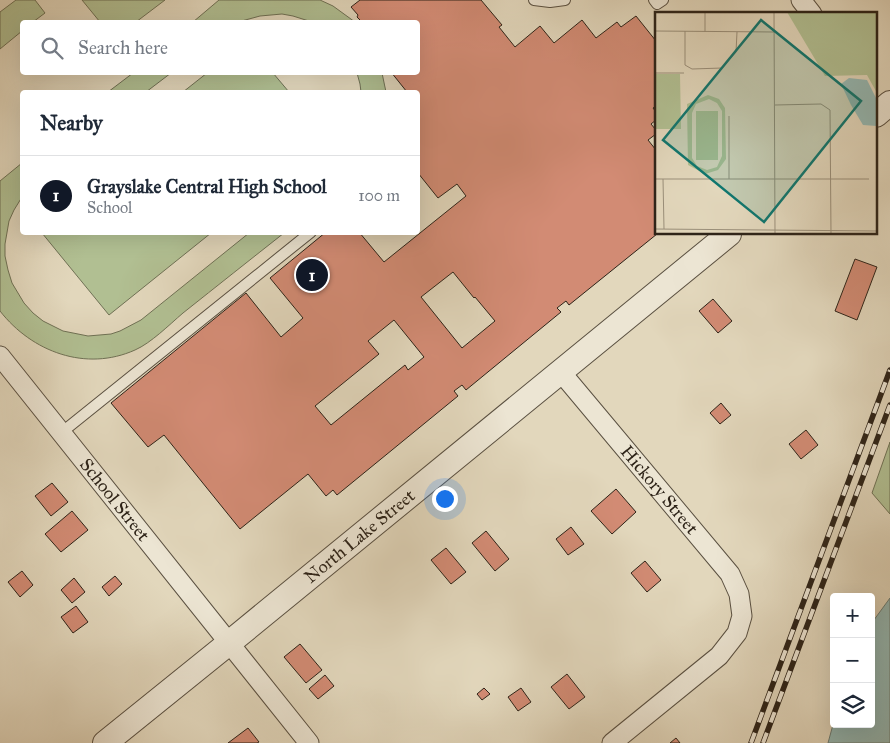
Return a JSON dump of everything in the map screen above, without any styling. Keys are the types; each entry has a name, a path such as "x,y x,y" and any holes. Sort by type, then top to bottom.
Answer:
{"street":[{"path":"801,0 810,12"},
{"name":"North Lake Street","path":"105,743 728,235"},
{"name":"School Street","path":"0,356 309,743"},
{"name":"Hickory Street","path":"560,372 730,574 740,594 742,616 737,633 719,656 612,743"}],"lane":[{"path":"534,0 550,2 565,0"},
{"path":"654,0 657,4 663,0"},
{"path":"62,433 307,235"}],"green space":[{"path":"16,0 35,0 45,13 36,20 20,20 20,33 0,49 0,12"},
{"path":"82,0 165,0 139,20 98,20"},
{"path":"219,0 320,0 333,6 352,20 306,20 282,14 260,16 245,20 195,20"},
{"path":"130,75 168,75 149,90 111,90"},
{"path":"204,75 275,75 287,90 186,90"},
{"path":"358,75 382,75 386,90 361,90"},
{"path":"20,165 20,200 9,221 5,244 5,256 12,283 24,303 43,321 63,331 88,336 111,334 141,320 247,235 281,235 141,347 116,356 98,359 79,358 61,354 44,347 13,325 0,311 0,181"},
{"path":"44,235 209,235 109,315"},
{"path":"890,442 890,514 872,493"}],"water":[{"path":"890,598 890,743 828,743 832,728 875,728 875,619"}],"building":[{"path":"360,0 481,0 502,25 499,27 515,47 540,26 554,43 582,20 596,38 617,22 621,27 636,16 655,40 655,107 653,108 655,111 655,121 651,124 655,129 655,135 648,140 655,149 656,235 569,305 566,301 557,308 561,312 466,390 462,385 454,391 458,396 337,495 333,490 326,496 308,474 240,529 164,435 148,447 111,403 246,293 281,337 303,318 270,278 322,235 362,235 384,262 420,235 420,233 466,196 457,184 438,198 420,176 420,90 405,90 393,75 420,75 420,20 360,20 357,17 358,15 351,7","holes":["453,272 495,321 462,348 421,297","394,320 424,357 408,370 405,365 331,425 315,406 379,354 368,341"]},
{"path":"855,259 877,267 857,320 835,311"},
{"path":"713,299 732,321 718,333 699,311"},
{"path":"721,403 731,415 720,424 710,413"},
{"path":"806,430 818,445 801,459 789,444"},
{"path":"52,483 68,502 51,516 35,496"},
{"path":"616,489 636,512 612,534 591,511"},
{"path":"72,511 88,530 61,552 45,534"},
{"path":"571,527 584,544 568,555 556,539"},
{"path":"486,531 509,559 495,571 472,543"},
{"path":"446,548 466,572 451,584 431,560"},
{"path":"645,561 661,580 647,592 631,573"},
{"path":"22,571 33,585 20,597 8,582"},
{"path":"115,576 122,584 109,596 102,587"},
{"path":"74,578 85,592 72,603 61,590"},
{"path":"76,606 88,622 73,633 61,617"},
{"path":"300,644 322,670 306,683 284,657"},
{"path":"567,674 585,697 569,709 551,687"},
{"path":"325,675 334,686 318,699 309,689"},
{"path":"484,688 490,694 482,700 477,694"},
{"path":"521,688 531,702 518,711 508,697"},
{"path":"248,728 259,742 228,743"},
{"path":"676,738 680,743 670,743"}],"railway":[{"path":"751,743 890,370"},
{"path":"763,743 890,405"}],"place":[{"name":"Grayslake Central High School","path":"312,275"}]}
